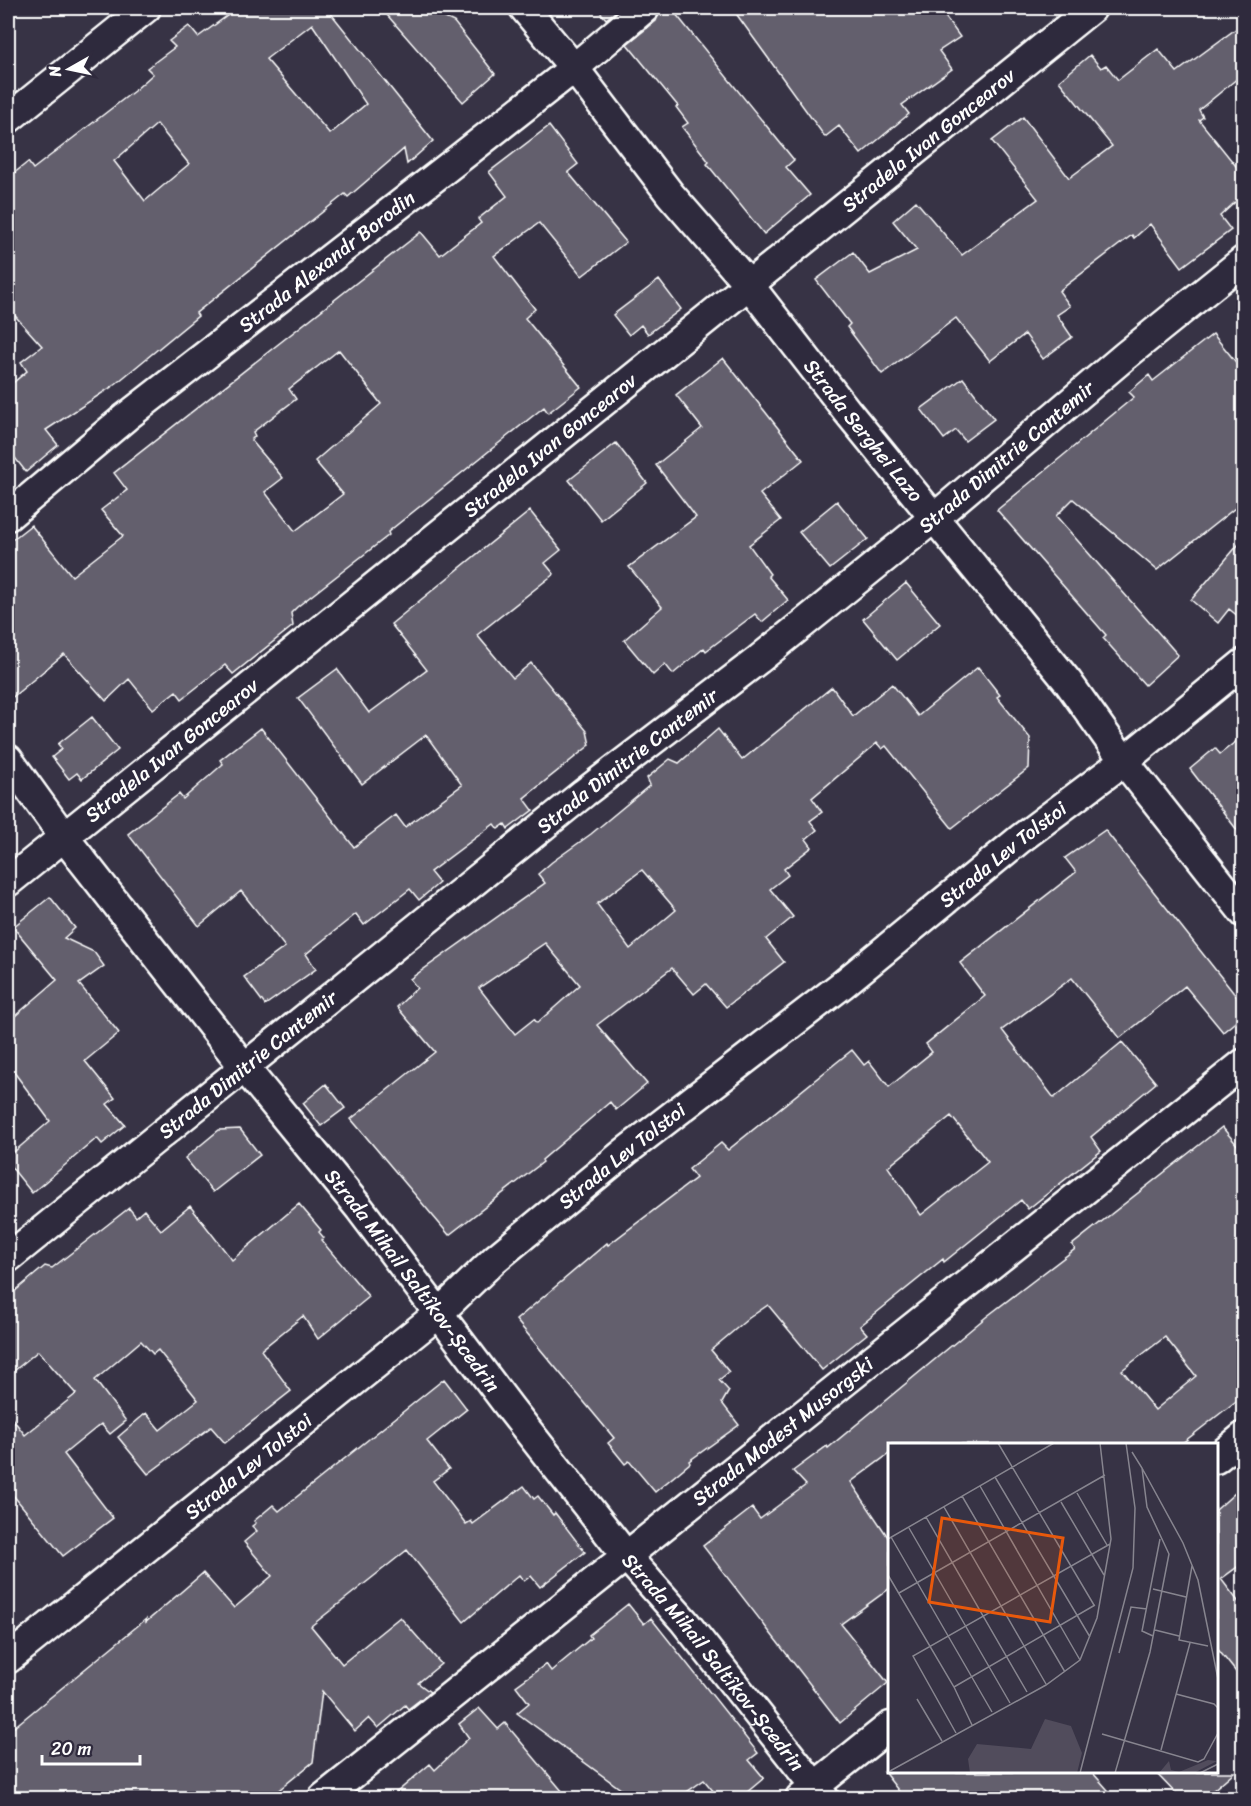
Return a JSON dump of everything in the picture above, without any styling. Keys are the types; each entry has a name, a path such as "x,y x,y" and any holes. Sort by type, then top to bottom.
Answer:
{"street":[{"path":"8,119 146,8"},
{"name":"Strada Serghei Lazo","path":"524,8 574,68 670,194 750,286 1068,682 1124,761 1244,913"},
{"name":"Strada Alexandr Borodin","path":"8,516 126,417 574,68 645,8"},
{"name":"Stradela Ivan Goncearov","path":"8,882 1092,8"},
{"name":"Strada Dimitrie Cantemir","path":"8,1258 584,794 758,660 934,518 1125,356 1244,260"},
{"name":"Strada Lev Tolstoi","path":"8,1659 437,1315 495,1258 626,1152 842,984 1020,839 1124,761 1244,663"},
{"name":"Strada Mihail Saltîkov-Șcedrin","path":"8,759 64,837 244,1067 360,1209 437,1315 627,1557 684,1620 812,1794"},
{"name":"Strada Modest Musorgski","path":"322,1798 1244,1063"},
{"path":"1218,1457 1244,1436"},
{"path":"812,1794 888,1728"}],"building":[{"path":"238,8 334,8 329,11 433,141 407,164 404,149 348,197 345,194 196,313 198,316 113,386 46,430 58,445 26,472 8,449 8,387 27,371 21,362 42,346 8,308 8,178 28,162 33,169 134,91 153,74 147,68 175,47 169,41 189,26 198,37","holes":["312,24 366,104 330,134 266,59","157,124 189,164 145,201 114,161"]},
{"path":"381,8 423,8 454,22 495,74 463,102"},
{"path":"597,8 620,8 606,19"},
{"path":"661,8 671,8 794,160 786,167 810,195 764,234 707,164 709,162 682,127 688,123 676,107 678,106 627,44 656,21"},
{"path":"732,8 939,8 960,37 939,51 952,69 902,105 909,114 861,154 839,126 825,137"},
{"path":"1244,23 1244,73 1199,110 1203,117 1199,120 1244,176 1244,194 1220,216 1231,230 1182,267 1150,224 1134,238 1132,235 1059,291 1070,306 1057,315 1072,337 1043,359 1025,334 990,361 956,318 882,374 847,327 850,324 816,280 853,252 870,274 917,250 893,221 916,201 962,255 1038,199 992,141 1023,117 1069,178 1112,146 1059,81 1090,55 1101,68 1106,65 1118,80 1158,49 1177,72"},
{"path":"549,126 578,164 568,172 626,242 582,276 539,223 494,256 535,309 525,318 581,387 548,413 544,407 388,532 389,535 297,607 291,613 293,626 233,674 225,665 182,699 176,691 153,709 129,679 106,701 64,654 8,701 8,543 31,525 72,576 123,536 101,510 127,490 114,473 421,232 440,255 481,223 478,219 507,196 489,172","holes":["339,350 381,404 315,461 343,494 295,531 265,492 283,478 251,440 255,436 253,432 296,399 289,389"]},
{"path":"659,280 681,309 648,334 641,325 629,335 613,315"},
{"path":"1213,334 1244,372 1244,501 1157,570 1073,499 1056,516 1178,655 1145,685 1103,638 1106,635 997,510 1134,397 1129,392 1149,375 1153,381"},
{"path":"723,358 803,460 760,494 781,520 749,545 770,574 768,576 788,600 762,622 755,614 706,651 704,648 673,674 665,664 653,675 624,640 662,607 629,567 696,517 656,465 702,428 676,395"},
{"path":"963,378 994,419 965,441 956,430 944,439 921,409"},
{"path":"616,443 647,483 601,520 569,480"},
{"path":"837,501 868,539 830,569 799,532"},
{"path":"530,511 561,550 545,563 554,574 477,635 513,678 531,663 587,731 590,745 524,798 533,810 508,829 505,824 498,829 494,824 430,872 439,883 419,900 410,889 364,925 356,914 306,954 316,969 265,1005 244,977 285,947 241,891 199,926 128,834 179,794 183,799 223,764 220,760 261,728 354,847 396,815 405,827 462,785 426,735 362,784 298,698 337,669 369,713 427,670 391,624"},
{"path":"1244,538 1244,621 1229,609 1218,623 1191,600"},
{"path":"906,583 940,624 897,660 863,619"},
{"path":"978,667 1000,695 997,697 1030,738 1029,768 952,828 886,746 882,749 877,743 812,798 822,812 810,821 817,830 806,839 812,847 784,869 788,875 770,889 793,917 766,939 784,962 726,1007 706,984 694,994 672,968 597,1025 647,1084 616,1110 610,1102 542,1160 543,1162 449,1235 351,1119 435,1052 397,1007 417,988 410,979 545,883 538,874 650,785 647,778 670,759 679,763 718,729 742,760 832,687 853,716 892,684 918,716","holes":["642,870 676,910 630,949 597,904","545,943 580,985 537,1023 534,1019 515,1034 479,988"]},
{"path":"92,717 118,750 82,779 77,773 69,779 52,757 62,749 58,744"},
{"path":"1244,735 1244,839 1190,769 1215,748 1220,754"},
{"path":"1105,830 1244,1006 1244,1015 1223,1032 1185,986 1120,1038 1072,978 1002,1030 1054,1098 1122,1042 1156,1083 1091,1137 1101,1151 1028,1209 1021,1200 944,1262 943,1259 860,1326 867,1334 822,1370 768,1305 749,1318 711,1350 729,1372 719,1380 729,1391 722,1403 739,1425 689,1461 690,1463 655,1492 629,1461 625,1464 608,1443 614,1438 516,1320 607,1243 608,1245 696,1178 689,1169 721,1143 728,1150 852,1050 864,1065 869,1061 889,1087 932,1052 926,1044 985,996 960,963 1076,872 1065,858","holes":["951,1116 988,1162 921,1215 888,1167"]},
{"path":"50,897 75,928 64,938 94,952 104,966 79,984 119,1033 85,1061 115,1098 107,1104 125,1125 102,1144 97,1138 32,1193 8,1163 8,1157 50,1121 8,1064 8,1022 57,980 13,927"},
{"path":"326,1084 345,1108 321,1126 303,1103"},
{"path":"1222,1127 1244,1153 1244,1395 1182,1443 888,1443 888,1454 851,1482 888,1537 888,1589 841,1624 888,1683 840,1723 703,1546 752,1508 760,1519 806,1485 793,1471 827,1446 828,1448 986,1317 1075,1249 1072,1245","holes":["1165,1337 1196,1376 1155,1410 1122,1370"]},
{"path":"240,1129 260,1155 213,1192 185,1158 219,1130"},
{"path":"299,1204 321,1230 319,1232 324,1238 321,1240 369,1297 318,1339 303,1316 261,1350 291,1391 225,1443 211,1427 148,1474 118,1437 146,1413 160,1430 198,1400 158,1350 153,1354 141,1341 95,1380 126,1421 110,1434 101,1424 64,1454 113,1518 63,1556 8,1489 8,1413 25,1435 76,1394 38,1351 8,1376 8,1297 45,1266 52,1268 129,1208 136,1217 144,1210 161,1230 190,1206 232,1260"},
{"path":"444,1379 467,1409 427,1441 449,1469 433,1481 466,1524 471,1521 473,1524 524,1486 534,1499 538,1496 553,1515 555,1513 585,1552 540,1587 531,1576 524,1581 519,1575 464,1622 407,1550 311,1626 342,1664 400,1617 441,1664 418,1683 430,1692 408,1709 405,1705 378,1728 369,1718 355,1731 322,1691 313,1762 269,1798 8,1798 8,1732 146,1619 146,1622 203,1573 234,1608 272,1576 244,1542 257,1531 252,1526 256,1523 254,1521 273,1505 279,1511"},
{"path":"1244,1485 1244,1562 1221,1579 1244,1609 1244,1682 1218,1650 1218,1508"},
{"path":"628,1604 644,1624 651,1618 758,1753 749,1760 764,1778 740,1798 719,1798 704,1780 678,1798 633,1798 517,1713 529,1703 516,1686 546,1664 551,1671 591,1638 589,1635"},
{"path":"479,1708 498,1729 505,1723 568,1798 390,1798 430,1764 435,1770 469,1738 459,1724"},
{"path":"884,1772 1093,1773 1115,1798 904,1798"},
{"path":"1234,1772 1204,1798 1180,1798 1156,1773"}]}
